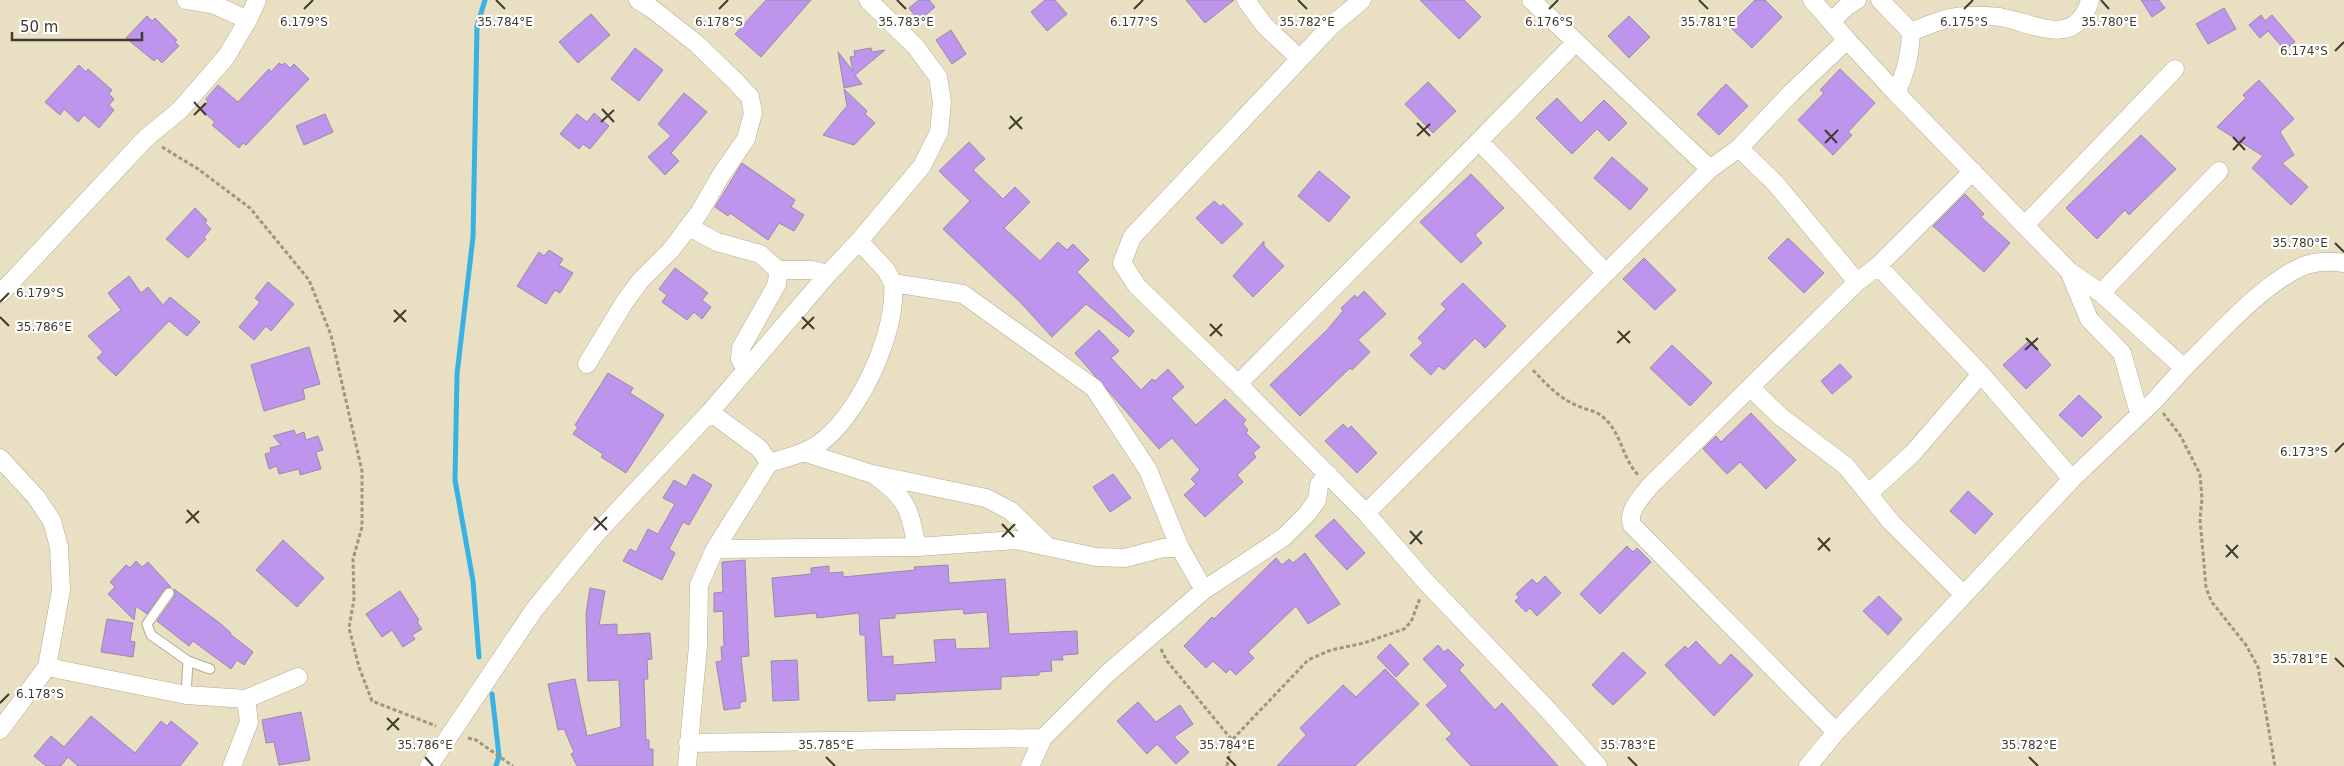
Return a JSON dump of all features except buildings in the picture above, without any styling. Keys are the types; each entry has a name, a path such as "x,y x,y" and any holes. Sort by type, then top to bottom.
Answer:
{"street":[{"path":"186,0 215,5 248,20"},
{"path":"0,294 146,138 180,110 226,56 248,20 257,0"},
{"path":"587,364 624,303 689,227 746,139 753,113 750,97 696,44 638,0"},
{"path":"429,766 534,610 595,535 710,412 828,274 860,241 922,166 939,132 942,102 938,77 916,47 868,0"},
{"path":"1246,0 1264,25 1300,58"},
{"path":"1362,0 1331,26 1132,237 1122,263 1136,286 1238,384 1366,512 1426,582 1549,711 1598,766"},
{"path":"1531,0 1710,169"},
{"path":"1812,0 1896,93 2069,270 2101,293 2184,368"},
{"path":"1831,22 1846,7 1857,0"},
{"path":"1880,0 1911,32 1910,53 1906,72 1896,93"},
{"path":"1911,32 1943,20 1965,16 1999,17 2050,31 2066,29 2081,20 2090,0"},
{"path":"1366,512 1710,169 1738,148 1792,92 1847,40"},
{"path":"1238,384 1576,42"},
{"path":"2025,225 2175,69"},
{"path":"1479,141 1606,273"},
{"path":"1738,148 1776,184 1857,282"},
{"path":"1836,732 1632,525 1630,519 1631,512 1649,487 1857,282 1878,266 1973,171"},
{"path":"2101,293 2219,171"},
{"path":"689,227 717,242 760,254 778,270 812,270 828,274"},
{"path":"687,766 698,646 699,585 715,549 769,463 804,452 824,440 850,410 878,358 887,331 894,300 893,282 886,270 860,241"},
{"path":"1808,766 1836,732 2072,479 2139,413 2154,401 2184,368 2254,301 2283,277 2307,265 2328,261 2344,263"},
{"path":"1878,266 1981,374 2072,479"},
{"path":"745,369 740,360 742,348 777,284 778,270"},
{"path":"2069,270 2089,319 2122,354 2139,413"},
{"path":"893,282 963,294 1094,388 1148,470 1180,548 1204,590"},
{"path":"1868,494 1913,452 1981,374"},
{"path":"1750,388 1781,417 1846,466 1890,522 1964,595"},
{"path":"710,412 760,449 769,463"},
{"path":"804,452 872,474 986,498 1011,511 1048,548"},
{"path":"0,458 36,497 52,521 59,547 61,590 46,667 0,730"},
{"path":"872,474 898,493 902,499 909,511 917,547"},
{"path":"1030,766 1043,738 1108,673 1204,590 1284,537 1317,500 1319,485 1328,474"},
{"path":"715,549 917,547 1016,540 1096,557 1125,558 1163,548 1180,548"},
{"path":"46,667 186,695 246,699 298,677"},
{"path":"232,766 249,722 246,699"},
{"path":"688,743 1043,738"}],"lane":[{"path":"169,592 148,624 151,635 188,661 210,670"},
{"path":"186,695 188,661"}],"path":[{"path":"146,138 198,169 250,208 309,280 332,335 362,471 362,527 353,559 354,599 349,628 362,676 372,701 476,740 513,766"},
{"path":"1521,356 1554,392 1577,406 1602,415 1616,430 1631,468 1649,487"},
{"path":"2154,401 2180,435 2200,474 2202,499 2200,519 2206,587 2212,601 2238,633 2258,667 2275,766"},
{"path":"1227,766 1232,740 1308,660 1330,650 1371,641 1404,630 1411,622 1426,582"},
{"path":"1154,635 1167,661 1232,740"}],"waterway":[{"path":"479,657 473,581 455,480 457,374 473,237 477,26 485,0"},
{"path":"492,694 499,756 496,766"}]}
